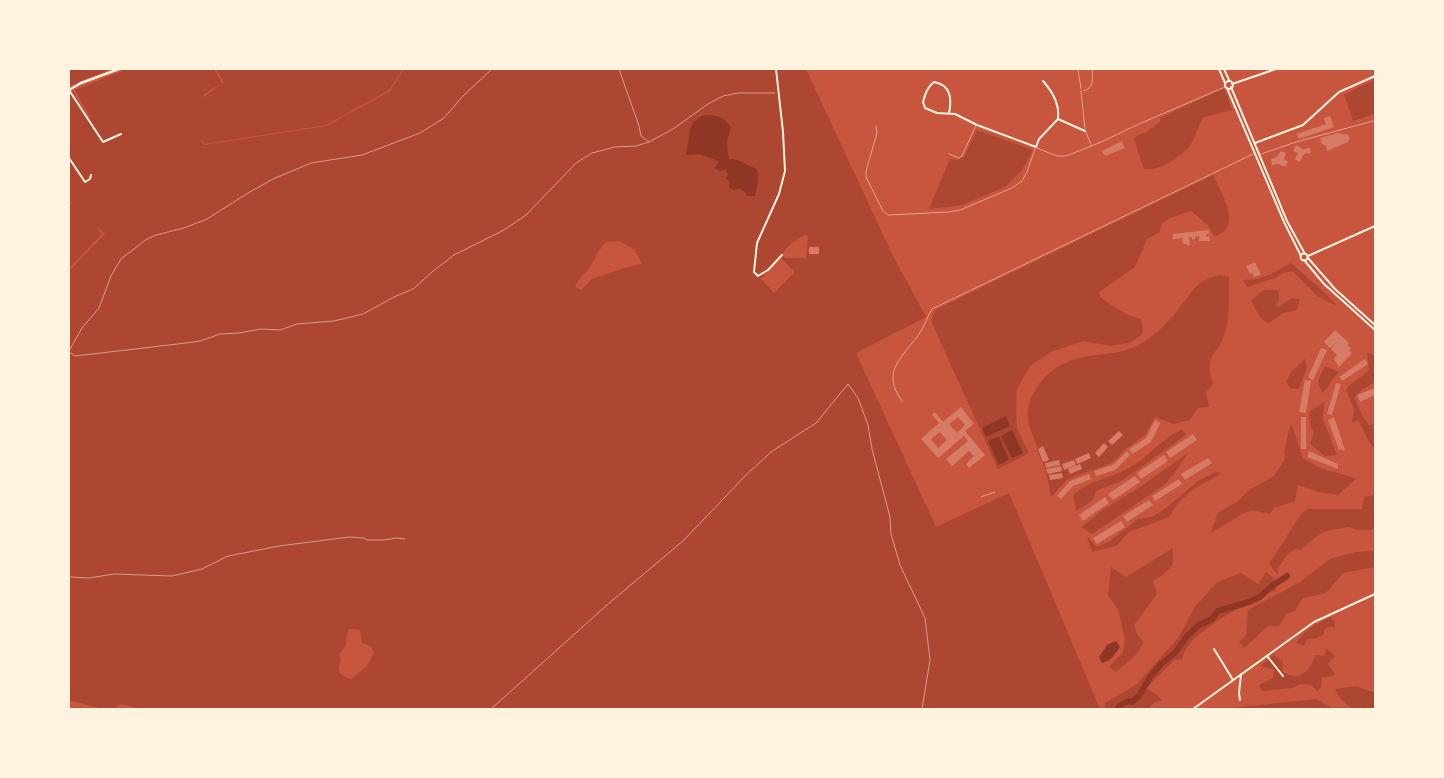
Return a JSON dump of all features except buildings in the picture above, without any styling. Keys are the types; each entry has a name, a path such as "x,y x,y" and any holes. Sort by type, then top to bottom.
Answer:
{"main road":[{"path":"69,90 81,83 119,69"}],"street":[{"path":"776,69 785,171 779,194 757,243 755,275 758,276 768,270 782,255"},
{"path":"1219,69 1284,222 1301,256 1324,284 1375,330"},
{"path":"1224,69 1232,84 1254,144 1287,221 1304,254 1335,289 1375,325"},
{"path":"1232,84 1276,69"},
{"path":"1254,144 1303,125 1339,92 1375,76"},
{"path":"949,113 951,96 942,85 934,82 930,85 922,102 928,110 949,113 965,118 977,125 1036,147 1040,139 1058,119 1059,112 1052,91 1043,80"},
{"path":"1226,86 1229,81"},
{"path":"1226,86 1232,87"},
{"path":"69,90 103,142 121,134"},
{"path":"1058,119 1086,131"},
{"path":"69,158 85,182 90,180 91,175"},
{"path":"1304,260 1375,226"},
{"path":"1193,709 1314,622 1375,594"},
{"path":"1214,649 1233,680"},
{"path":"1267,656 1283,676"},
{"path":"1240,700 1241,674"}],"lane":[{"path":"1078,69 1086,131 1091,146"},
{"path":"1081,91 1088,90 1092,84 1092,69"},
{"path":"876,126 877,133 865,175 883,211 888,215 949,212 960,210 1012,188 1022,181 1036,147 1058,156 1066,156 1226,86"},
{"path":"1259,154 1373,121"},
{"path":"949,154 959,158 962,156 977,125"},
{"path":"902,401 892,380 895,367 899,358 922,330 932,309 1255,153"},
{"path":"981,497 995,492"}],"path":[{"path":"492,69 463,96 444,118 420,133 362,155 311,163 273,179 207,219 147,239 121,259 111,276 99,308 82,328 69,351 74,356 196,342 220,334 261,329 280,330 297,324 334,321 363,314 413,289 454,255 504,230 526,215 576,163 592,153 649,142 673,129 708,104 723,96 738,93 779,93"},
{"path":"619,69 639,126 640,136 649,142"},
{"path":"491,709 607,605 684,540 747,474 771,452 816,423 848,384 858,398 868,424 872,449 890,517 891,534 900,565 925,618 930,660 922,709"},
{"path":"69,577 89,578 114,574 172,576 202,569 228,556 279,546 349,537 384,540 405,539"}],"shaded area":[{"path":"69,69 111,69 69,86"},
{"path":"127,69 214,69 222,83 203,95 204,97 224,82 216,69 403,69 389,90 326,125 205,144 199,137 204,145 327,126 390,91 404,69 806,69 892,254 926,317 856,353 936,527 1009,493 1100,709 141,709 120,704 114,709 103,709 69,700 69,271 105,234 99,228 98,230 102,234 69,268 69,202 72,203 69,200 69,94 73,91 88,117 90,117 75,90","holes":["805,235 808,236 806,258 785,258 782,255 792,243","620,241 635,250 642,264 592,279 581,290 575,287 606,242","781,258 795,272 774,293 761,279","349,629 360,630 362,643 371,646 374,653 367,666 351,679 345,677 339,671 341,661 339,654 346,645"]},
{"path":"1375,79 1375,114 1353,121 1344,95"},
{"path":"1224,88 1232,110 1204,117 1188,149 1163,166 1144,169 1134,139 1137,135 1145,133 1160,122 1160,118"},
{"path":"704,115 719,117 725,120 731,127 727,143 729,159 740,161 757,169 758,182 755,196 747,196 740,189 733,190 729,187 729,181 725,178 728,175 726,169 720,171 714,168 719,162 716,160 699,154 686,155 693,122"},
{"path":"977,130 1033,150 1022,170 1005,187 962,205 929,209 950,159 958,160 964,157"},
{"path":"1213,175 1228,210 1228,224 1225,230 1215,237 1208,225 1191,211 1170,218 1161,224 1160,232 1147,239 1135,267 1099,292 1100,297 1114,307 1141,319 1143,334 1129,343 1111,346 1083,341 1051,352 1030,366 1017,389 1016,406 1017,429 1029,453 998,469 931,321 935,310"},
{"path":"1291,263 1337,306 1317,296 1293,271 1247,287 1243,280 1250,280 1274,273"},
{"path":"1220,275 1229,277 1228,314 1224,336 1210,362 1210,374 1213,383 1206,393 1209,407 1198,408 1190,420 1174,424 1155,417 1145,435 1127,448 1112,463 1068,479 1051,497 1046,471 1029,425 1029,403 1039,384 1055,368 1075,359 1115,353 1130,349 1144,342 1165,325 1195,288 1205,280"},
{"path":"1264,290 1279,290 1279,300 1276,304 1279,307 1292,298 1300,299 1297,310 1283,313 1269,323 1266,322 1258,314 1251,300"},
{"path":"1367,352 1375,356 1375,382 1354,397 1364,419 1369,425 1373,424 1375,449 1358,420 1352,423 1354,409 1346,390 1369,370"},
{"path":"1305,359 1307,367 1299,389 1290,388 1286,382 1291,372"},
{"path":"1325,366 1340,372 1322,393 1318,381"},
{"path":"1324,402 1323,419 1337,455 1325,456 1310,444 1314,433 1310,426 1309,412"},
{"path":"1006,416 1010,426 986,437 982,428"},
{"path":"1291,423 1303,458 1322,469 1356,479 1338,495 1318,492 1298,485 1295,501 1274,508 1270,514 1252,510 1210,534 1218,513 1238,501 1248,491 1274,476 1285,459 1284,451"},
{"path":"1182,429 1186,435 1123,480 1096,491 1092,501 1076,511 1073,495 1078,491 1133,466 1167,438"},
{"path":"1012,430 1023,453 1012,458 1001,436"},
{"path":"999,436 1009,460 999,465 988,441"},
{"path":"1188,453 1164,485 1092,534 1082,527 1101,511 1140,487"},
{"path":"1215,472 1222,473 1192,490 1177,504 1169,517 1129,532 1116,546 1092,552 1087,536 1097,547 1110,541 1138,519 1152,517 1198,481"},
{"path":"1375,495 1375,528 1357,530 1349,527 1327,531 1318,535 1301,550 1295,549 1288,554 1278,568 1278,575 1269,564 1301,514 1308,509 1362,509 1364,497"},
{"path":"1173,548 1173,564 1164,574 1153,581 1157,594 1134,625 1138,636 1144,642 1135,656 1116,672 1109,667 1123,652 1125,639 1118,609 1108,596 1111,567 1126,577"},
{"path":"1375,551 1375,567 1343,573 1326,593 1303,598 1295,611 1286,614 1279,626 1268,626 1244,648 1239,642 1246,635 1248,610 1300,582 1330,559 1355,552"},
{"path":"1266,572 1275,579 1276,590 1207,628 1186,649 1183,659 1174,660 1146,688 1156,694 1162,701 1155,702 1148,709 1104,709 1105,703 1137,684 1178,638 1195,607 1217,582 1241,573 1258,584"},
{"path":"1331,617 1335,622 1335,627 1324,629 1324,634 1317,638 1307,639 1304,646 1296,643 1299,638 1316,624"},
{"path":"1116,641 1120,647 1110,659 1102,663 1099,657 1107,645"},
{"path":"1326,648 1335,656 1328,664 1335,674 1322,677 1321,688 1317,691 1311,685 1301,684 1292,688 1262,691 1259,685 1273,678 1275,670 1260,666 1274,655 1283,661 1282,671 1291,676 1298,676 1308,669 1316,655 1325,656"},
{"path":"1356,686 1375,693 1375,709 1352,709 1340,698 1335,689"},
{"path":"1317,699 1333,709 1220,709"}],"waterway":[{"path":"1118,709 1119,706 1128,701 1132,702 1139,696 1150,677 1161,664 1175,653 1187,636 1199,625 1212,619 1218,611 1260,597 1269,588 1287,576"}]}
